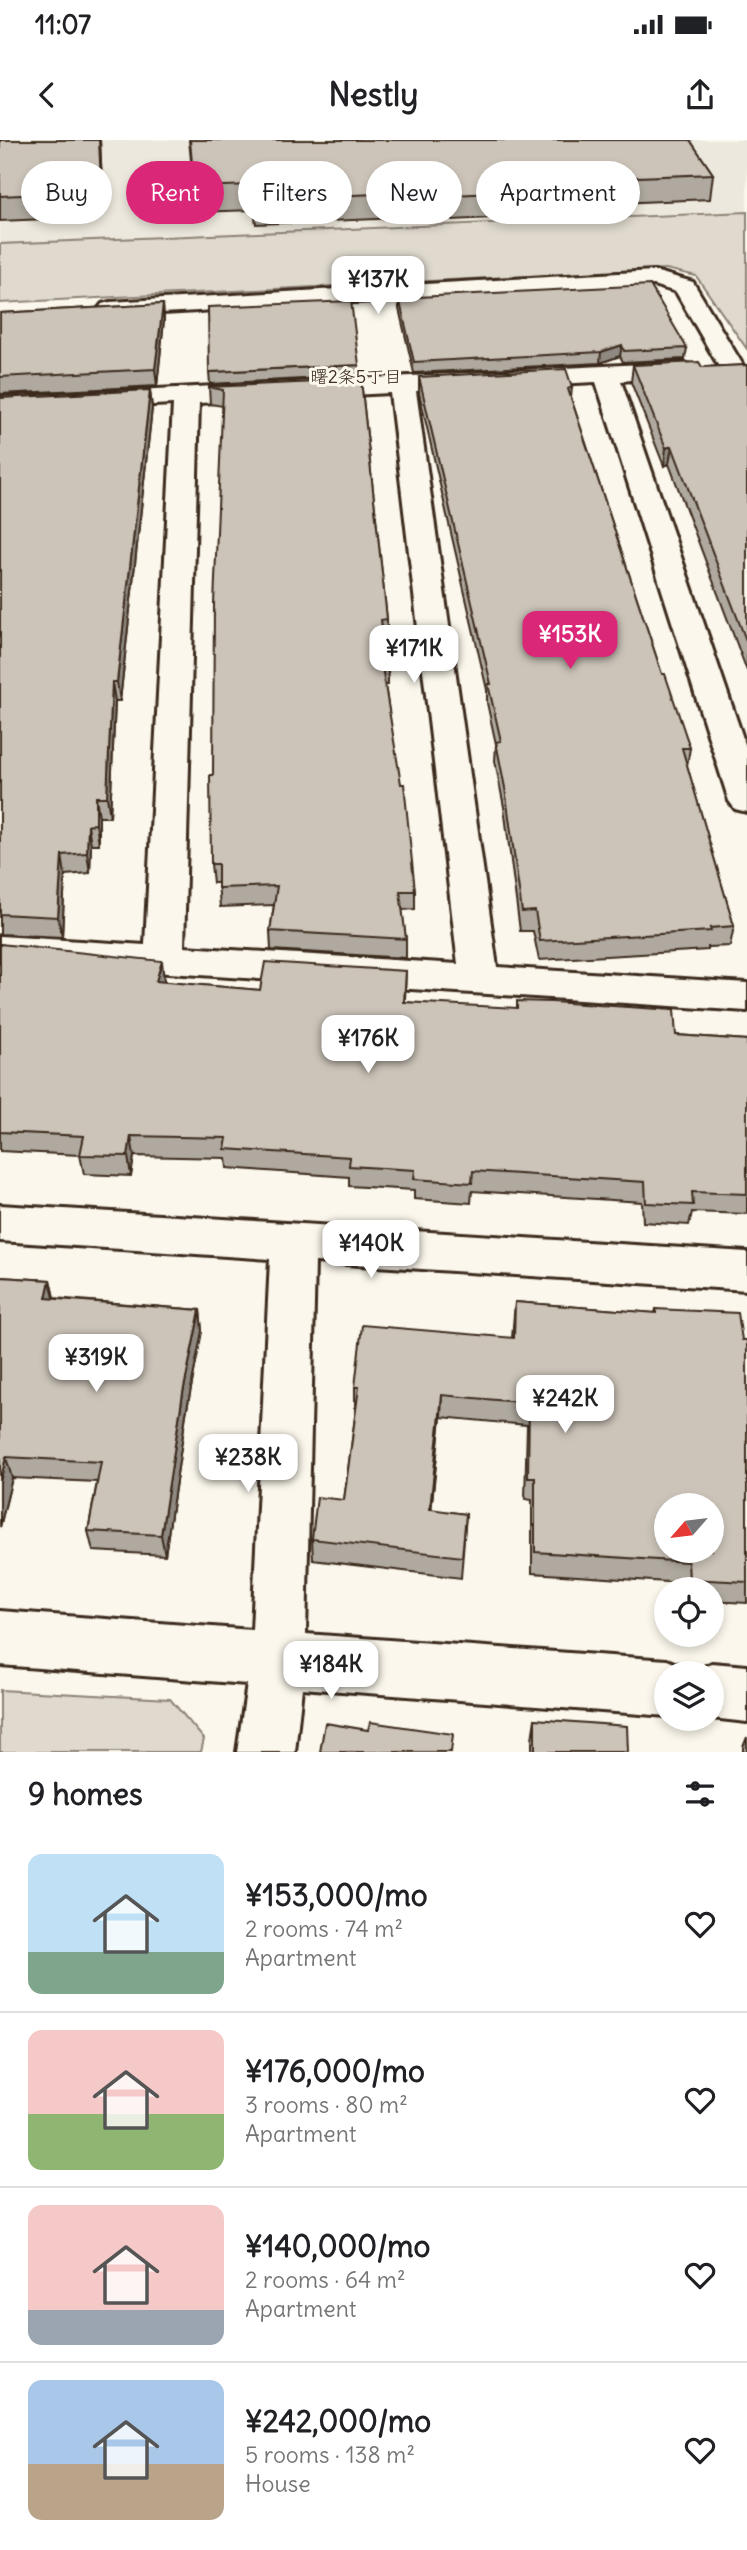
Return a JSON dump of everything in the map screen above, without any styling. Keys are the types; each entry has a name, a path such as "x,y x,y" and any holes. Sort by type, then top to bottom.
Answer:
{"street":[{"path":"83,310 654,278 685,287 739,366"},
{"path":"0,405 739,366"},
{"path":"606,374 747,801"},
{"path":"401,384 479,980"},
{"path":"164,959 186,395"},
{"path":"0,949 747,997"},
{"path":"0,1223 747,1270"},
{"path":"266,1752 278,1658 293,1242"},
{"path":"0,1638 654,1687"},
{"path":"724,1692 747,1693"}],"shaded area":[{"path":"0,140 747,140 747,212 640,217 640,161 476,161 476,224 0,244"},
{"path":"747,212 747,349 696,276 666,269 0,303 0,244 476,224 640,224 640,217"},
{"path":"0,1690 170,1699 204,1739 201,1752 0,1752"}],"building":[{"path":"0,140 99,140 100,161 21,161 21,195 0,196"},
{"path":"190,140 690,140 713,174 640,177 640,161 476,161 476,194 462,195 462,161 366,161 366,194 352,195 352,161 238,161 238,186 224,186 224,161 192,161"},
{"path":"650,285 687,348 624,351 622,345 601,352 414,362 399,298"},
{"path":"351,301 359,365 209,372 208,307"},
{"path":"163,304 155,369 0,377 0,313"},
{"path":"699,362 702,367 747,365 747,643 672,446 666,448 633,365"},
{"path":"566,369 572,387 568,389 662,674 665,674 690,748 682,748 734,926 710,928 711,931 540,941 535,911 522,912 496,742 501,741 488,684 491,684 419,377"},
{"path":"361,380 387,619 381,620 388,667 382,667 401,784 404,784 415,891 400,891 406,939 270,931 277,886 218,888 218,864 211,864 214,603 223,390 209,387"},
{"path":"150,390 117,682 112,682 107,797 96,797 96,824 88,825 87,853 62,855 58,917 0,914 0,398"},
{"path":"0,944 162,961 156,981 260,990 265,962 406,971 404,1002 517,1008 517,1001 552,1002 674,1010 676,1035 747,1040 747,1194 692,1192 693,1205 646,1203 645,1182 473,1171 472,1183 414,1179 415,1170 349,1166 350,1157 225,1149 227,1138 131,1136 128,1156 80,1155 84,1136 0,1132"},
{"path":"0,1277 50,1280 46,1298 200,1310 183,1393 161,1535 88,1531 101,1462 6,1457 0,1482"},
{"path":"515,1302 656,1313 656,1309 738,1313 742,1340 747,1340 747,1582 724,1581 724,1577 689,1577 688,1563 724,1563 724,1493 654,1493 654,1560 535,1552 535,1478 528,1478 529,1403 442,1395 430,1509 466,1514 462,1557 312,1539 317,1497 344,1500 359,1387 355,1387 362,1325 514,1338"},
{"path":"535,1719 627,1726 628,1752 535,1752"},
{"path":"370,1722 453,1734 451,1752 320,1752 325,1723 368,1730"}],"district":[{"name":"曙2条5丁目","path":"356,376"}]}
